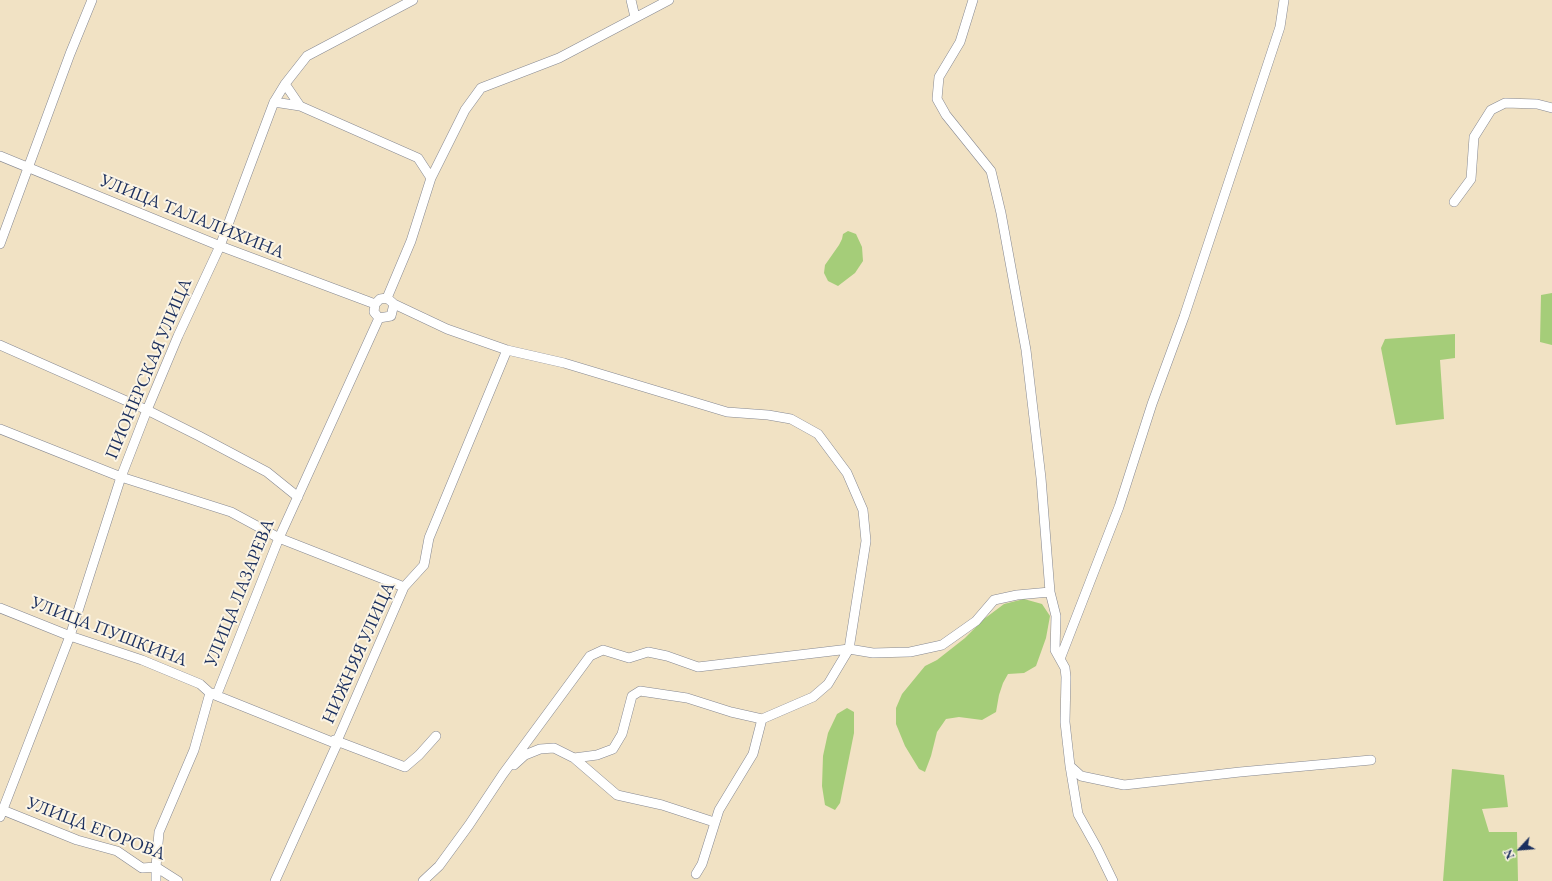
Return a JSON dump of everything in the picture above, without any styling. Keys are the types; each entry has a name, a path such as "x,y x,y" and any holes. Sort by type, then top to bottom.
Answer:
{"street":[{"path":"0,244 70,54 92,0"},
{"name":"ПИОНЕРСКАЯ УЛИЦА","path":"1,812 70,636 121,477 178,336 220,246 274,102 285,84 307,56 413,0"},
{"path":"631,0 635,17"},
{"path":"574,758 598,755 613,749 622,734 632,696 640,691 687,698 731,712 762,719 813,697 828,684 849,649 866,541 863,510 847,473 818,434 791,419 768,415 727,412 564,363 507,350 447,329 390,302 380,299 374,304 374,312 379,318 391,316 390,302 431,178 465,110 481,88 559,58 669,0"},
{"path":"973,0 960,42 939,77 937,99 946,115 991,171 1001,213 1026,350 1041,478 1050,592 1056,616 1056,650 1065,668 1065,722 1070,766 1078,814 1113,881"},
{"path":"1060,659 1119,507 1152,404 1184,317 1280,27 1284,0"},
{"path":"285,84 300,106"},
{"path":"274,102 300,106 418,158 431,178"},
{"path":"1454,202 1471,179 1474,136 1492,110 1505,103 1537,104 1552,108"},
{"name":"УЛИЦА ТАЛАЛИХИНА","path":"0,156 28,169 220,246 374,304"},
{"name":"УЛИЦА ЛАЗАРЕВА","path":"156,881 159,832 194,750 214,694 279,538 379,318"},
{"path":"0,345 147,410 267,472 298,496"},
{"name":"НИЖНЯЯ УЛИЦА","path":"275,881 404,587 424,565 429,538 507,350"},
{"path":"0,429 121,477 231,512 279,538 404,587"},
{"path":"423,881 439,866 469,825 502,774 590,656 603,650 630,658 648,652 667,656 698,667 849,649 874,653 910,652 942,645 976,621 994,600 1017,595 1050,592"},
{"name":"УЛИЦА ПУШКИНА","path":"0,608 70,636 156,666 200,684 214,694 276,720 405,767 419,756 436,736"},
{"path":"696,874 702,864 719,810 752,754 762,719"},
{"path":"502,774 525,755 540,749 554,748 574,758 617,795 662,804 714,822"},
{"path":"1070,766 1081,776 1124,785 1240,772 1371,760"},
{"name":"УЛИЦА ЕГОРОВА","path":"1,812 78,840 117,851 142,868 156,867 178,881"}],"green space":[{"path":"848,231 856,234 862,247 863,261 855,273 838,286 828,281 824,273 825,265 839,245 843,234"},
{"path":"1552,293 1552,345 1540,342 1541,295"},
{"path":"1455,334 1455,358 1440,360 1444,419 1396,425 1381,348 1385,339"},
{"path":"1024,599 1042,604 1050,616 1046,638 1036,666 1024,673 1008,674 999,695 996,712 982,720 959,717 946,719 937,732 925,772 919,769 905,746 896,724 896,708 902,694 925,666 937,660 965,638 984,619 1004,604"},
{"path":"847,708 854,712 854,733 840,803 835,810 825,805 822,786 823,756 828,733 837,714"},
{"path":"1452,769 1504,775 1508,807 1482,809 1489,832 1517,832 1518,881 1443,881"}]}
